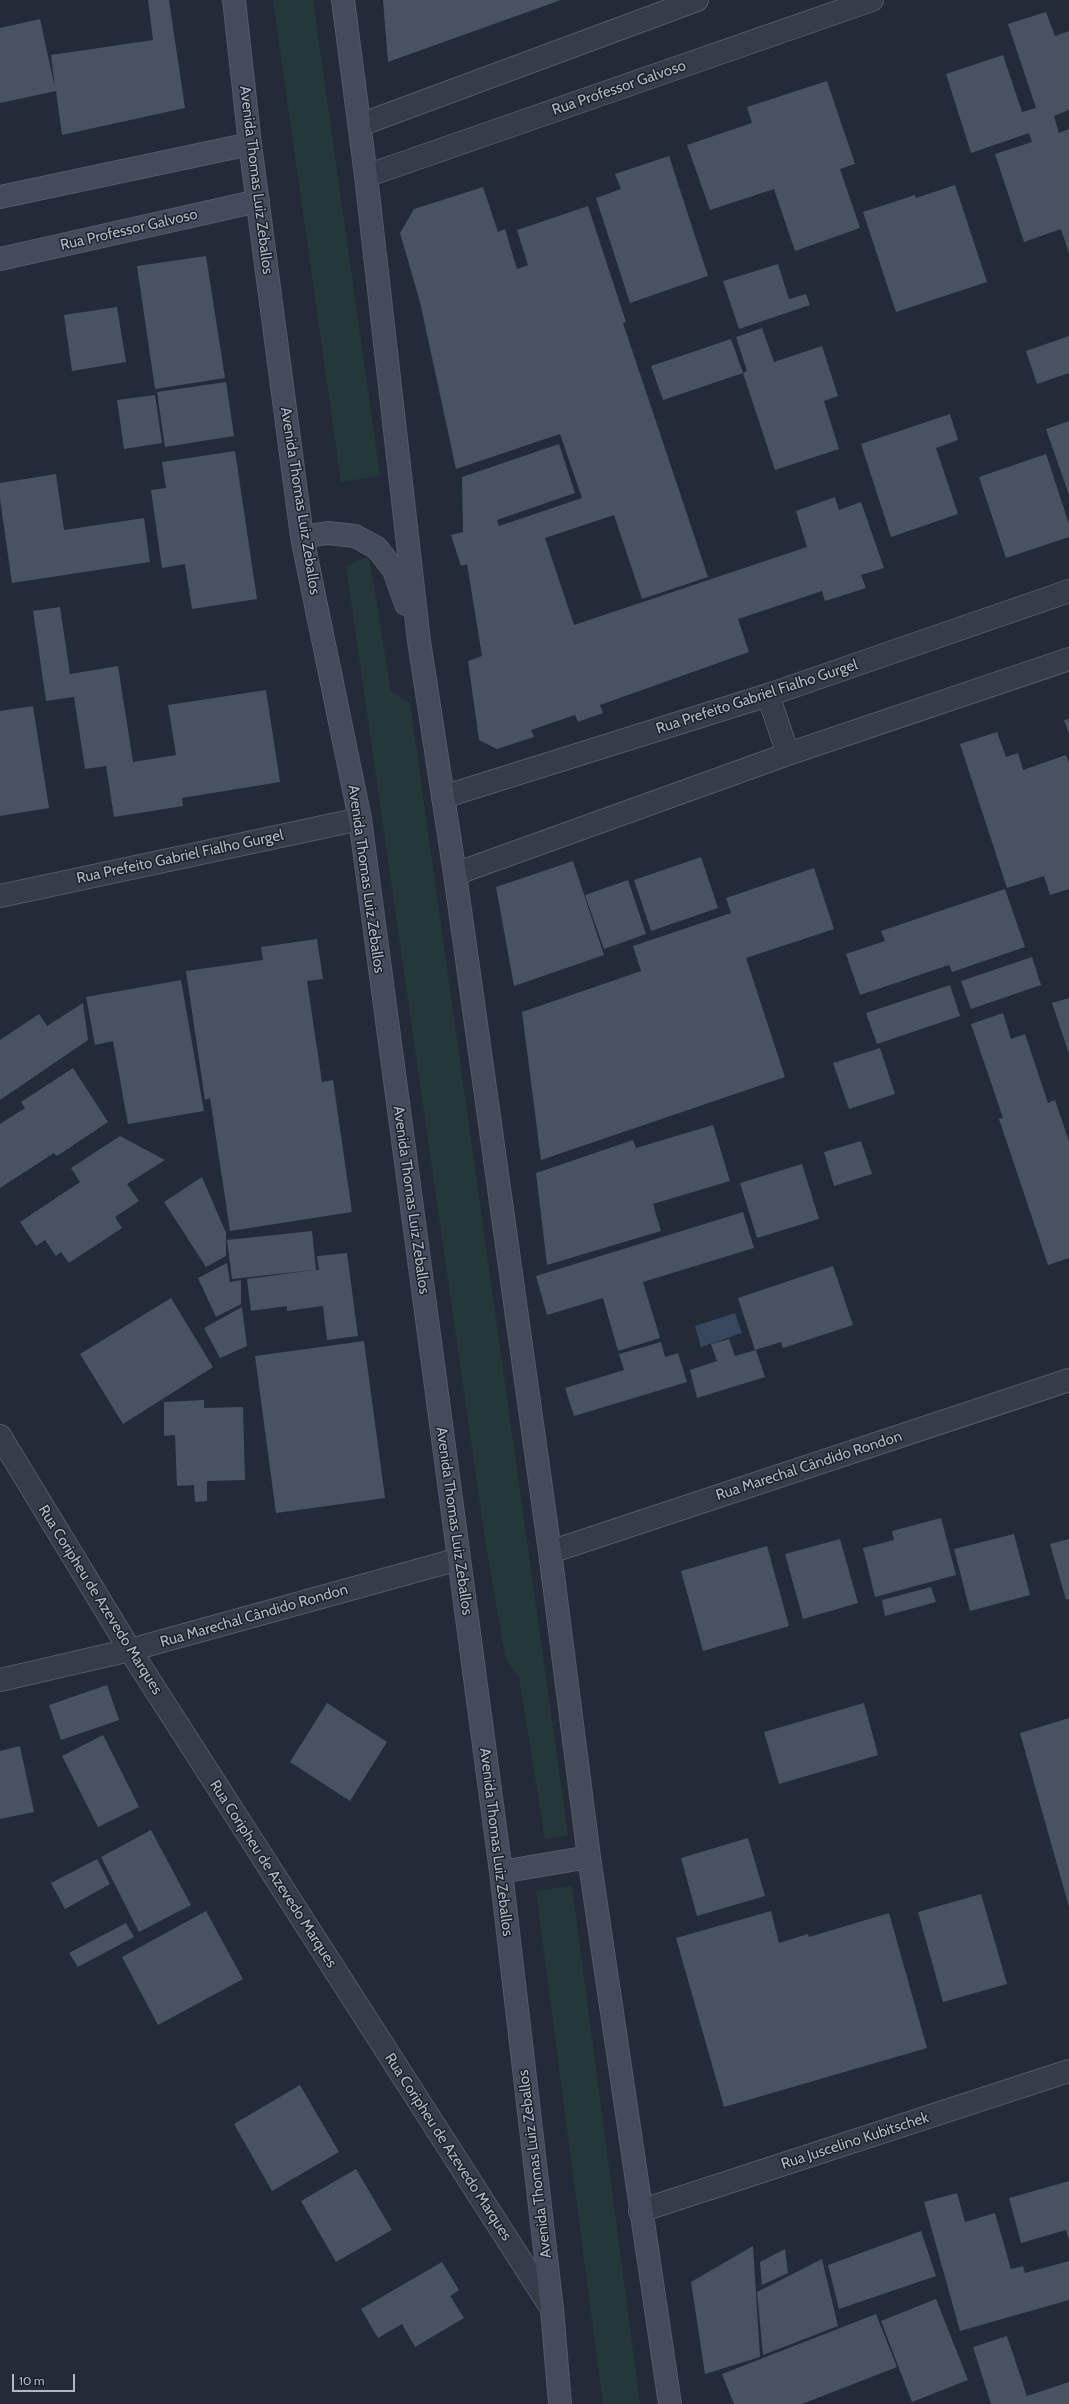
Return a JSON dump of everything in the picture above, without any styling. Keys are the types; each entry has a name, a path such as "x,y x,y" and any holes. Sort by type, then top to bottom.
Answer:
{"main road":[{"name":"Avenida Thomas Luiz Zeballos","path":"234,0 250,144 302,537 360,819 501,1872 552,2309 560,2404"},
{"path":"343,0 360,125 419,641 443,797 550,1552 589,1856 640,2211 670,2404"},
{"path":"0,197 250,144"},
{"name":"Rua Professor Galvoso","path":"0,259 258,200"},
{"path":"302,537 328,533 355,536 377,548 394,570 419,641"},
{"path":"501,1872 589,1856"}],"street":[{"path":"360,125 697,0"},
{"name":"Rua Professor Galvoso","path":"366,176 867,1"},
{"name":"Rua Prefeito Gabriel Fialho Gurgel","path":"443,797 768,695 1069,591"},
{"path":"454,874 788,754 1069,658"},
{"path":"768,695 788,754"},
{"name":"Rua Prefeito Gabriel Fialho Gurgel","path":"0,896 360,819"},
{"name":"Rua Marechal Cândido Rondon","path":"550,1552 1069,1380"},
{"name":"Rua Coripheu de Azevedo Marques","path":"0,1436 130,1650 552,2309"},
{"name":"Rua Marechal Cândido Rondon","path":"0,1680 130,1650 460,1559"},
{"name":"Rua Juscelino Kubitschek","path":"640,2211 1069,2071"}],"shaded area":[{"path":"273,0 313,0 380,476 341,482"},
{"path":"369,556 391,691 410,703 568,1835 545,1839 519,1677 506,1660 486,1546 346,566"},
{"path":"572,1886 640,2404 603,2404 536,1891"}],"water":[{"path":"735,1313 742,1333 701,1347 695,1326"}],"building":[{"path":"148,0 169,0 185,108 62,135 56,91 0,103 0,28 40,19 55,88 51,55 153,40"},
{"path":"383,0 561,0 388,62"},
{"path":"1046,12 1055,36 1069,31 1069,110 1054,116 1059,133 1069,129 1069,253 1061,229 1024,242 995,154 1032,142 1029,133 971,153 946,74 1003,55 1022,112 1036,108 1008,24"},
{"path":"827,81 855,164 840,169 860,228 795,251 774,189 710,210 687,145 752,123 747,107"},
{"path":"669,156 708,276 630,303 596,198 621,189 615,174"},
{"path":"955,185 987,282 896,312 863,212 915,195 916,198"},
{"path":"483,187 498,232 505,229 517,269 528,265 517,230 588,206 626,322 623,323 708,577 642,599 614,515 545,538 574,625 807,547 796,511 835,497 839,510 861,502 884,568 861,575 866,588 825,601 822,591 738,619 749,652 600,705 603,713 578,722 575,715 531,730 534,737 497,749 479,740 468,661 482,656 467,564 461,566 451,535 463,532 462,477 559,444 575,493 497,520 499,526 582,498 560,434 456,469 420,302 400,233 414,209"},
{"path":"206,256 225,378 155,389 137,266"},
{"path":"778,264 789,299 806,294 810,305 739,329 723,281"},
{"path":"117,307 126,362 72,371 64,315"},
{"path":"762,328 774,362 822,346 838,396 824,401 839,449 775,470 743,373 747,371 736,337"},
{"path":"1069,336 1069,373 1037,384 1026,351"},
{"path":"731,339 743,373 663,400 651,366"},
{"path":"226,382 234,436 165,447 157,392"},
{"path":"155,395 162,443 124,449 117,400"},
{"path":"950,414 958,440 936,448 958,514 891,537 861,444"},
{"path":"1069,421 1069,495 1046,429"},
{"path":"235,451 257,599 192,609 185,564 162,568 151,490 166,488 162,462"},
{"path":"1046,454 1069,524 1069,537 1006,558 979,477"},
{"path":"56,474 64,530 144,518 150,562 12,583 0,499 0,483"},
{"path":"60,607 70,674 118,666 133,762 176,755 168,705 266,690 280,782 182,798 183,806 114,817 106,766 85,769 74,697 46,701 33,611"},
{"path":"33,706 49,808 0,816 0,711"},
{"path":"1069,719 1069,734 1064,720"},
{"path":"997,732 1006,757 1018,753 1023,770 1066,755 1069,763 1069,889 1050,895 1044,876 1007,888 960,744"},
{"path":"701,857 718,908 651,931 634,880"},
{"path":"573,861 604,955 514,986 496,887"},
{"path":"814,868 834,929 746,958 785,1077 541,1160 522,1012 641,971 633,946 731,913 726,898"},
{"path":"628,880 646,934 604,949 585,895"},
{"path":"1005,889 1025,947 952,972 949,965 860,995 846,954 885,941 881,931"},
{"path":"317,939 323,979 307,981 322,1082 333,1080 352,1212 230,1231 210,1098 205,1100 186,971 263,960 261,947"},
{"path":"1032,957 1041,985 971,1009 961,981"},
{"path":"181,980 204,1111 128,1124 113,1041 95,1045 86,997"},
{"path":"950,985 960,1016 877,1044 866,1013"},
{"path":"1069,998 1069,1054 1052,1003"},
{"path":"83,1003 88,1040 0,1100 0,1040 39,1014 47,1026"},
{"path":"1003,1013 1011,1039 1025,1034 1048,1103 1055,1100 1069,1141 1069,1258 1048,1265 999,1119 1003,1118 971,1024"},
{"path":"880,1048 895,1094 849,1109 833,1063"},
{"path":"73,1068 108,1122 57,1156 54,1153 0,1188 0,1124 25,1108 21,1102"},
{"path":"713,1125 730,1181 653,1204 661,1231 547,1265 536,1173 633,1140 636,1148"},
{"path":"120,1136 165,1160 127,1184 139,1201 115,1217 122,1228 69,1263 61,1252 56,1256 45,1240 36,1246 20,1222 80,1182 71,1168"},
{"path":"861,1141 872,1174 834,1186 824,1152"},
{"path":"802,1164 819,1219 757,1238 740,1183"},
{"path":"202,1177 226,1233 226,1256 206,1267 164,1202"},
{"path":"743,1212 754,1248 643,1282 660,1338 618,1351 603,1298 547,1315 536,1276"},
{"path":"312,1231 316,1270 319,1270 317,1256 347,1253 358,1336 327,1340 323,1306 287,1311 287,1306 251,1311 247,1279 314,1270 232,1279 227,1240"},
{"path":"227,1263 230,1282 241,1280 241,1304 216,1317 198,1278"},
{"path":"833,1266 853,1325 783,1348 781,1342 755,1350 738,1298"},
{"path":"171,1298 213,1367 123,1424 80,1354"},
{"path":"242,1307 247,1346 220,1358 204,1328"},
{"path":"729,1339 735,1356 756,1350 765,1377 697,1398 690,1370 717,1361 711,1344"},
{"path":"364,1341 385,1498 276,1513 255,1356"},
{"path":"661,1342 665,1357 678,1353 687,1382 574,1416 565,1388 624,1370 619,1354"},
{"path":"204,1400 204,1408 243,1407 245,1480 207,1481 207,1501 195,1502 194,1485 177,1486 175,1435 164,1436 164,1402"},
{"path":"941,1518 956,1575 875,1597 863,1548 894,1540 892,1531"},
{"path":"1014,1534 1030,1595 970,1611 954,1549"},
{"path":"840,1539 858,1603 803,1619 785,1554"},
{"path":"1069,1539 1069,1599 1066,1600 1050,1544"},
{"path":"767,1546 789,1626 703,1651 681,1571"},
{"path":"931,1587 936,1602 885,1616 882,1600"},
{"path":"107,1685 119,1720 61,1740 49,1705"},
{"path":"327,1703 387,1742 350,1801 290,1762"},
{"path":"864,1703 878,1755 779,1784 764,1732"},
{"path":"1069,1718 1069,1907 1020,1733"},
{"path":"103,1735 139,1807 98,1827 62,1756"},
{"path":"20,1746 34,1812 0,1819 0,1751"},
{"path":"151,1830 191,1905 139,1932 101,1857"},
{"path":"748,1838 765,1896 697,1916 681,1858"},
{"path":"97,1859 110,1884 65,1909 51,1883"},
{"path":"981,1894 1007,1984 943,2002 918,1912"},
{"path":"206,1911 243,1979 158,2025 122,1957"},
{"path":"771,1911 779,1943 808,1934 809,1937 889,1913 927,2048 724,2107 676,1938"},
{"path":"126,1923 134,1937 78,1967 69,1953"},
{"path":"300,2085 339,2152 272,2191 234,2124"},
{"path":"356,2169 392,2230 336,2262 301,2201"},
{"path":"1069,2181 1069,2240 1066,2230 1021,2243 1009,2198"},
{"path":"957,2193 965,2222 995,2213 1011,2269 1023,2266 1025,2273 1069,2261 1069,2300 960,2331 924,2202"},
{"path":"921,2231 936,2276 839,2309 828,2265"},
{"path":"753,2246 760,2357 705,2374 691,2282"},
{"path":"785,2249 788,2273 762,2285 760,2262"},
{"path":"822,2259 838,2326 763,2355 757,2292"},
{"path":"442,2262 459,2290 450,2296 464,2318 415,2347 402,2324 378,2338 361,2309"},
{"path":"936,2299 968,2380 912,2402 881,2321"},
{"path":"876,2314 897,2367 802,2404 734,2404 722,2374"},
{"path":"1007,2336 1027,2396 1069,2382 1069,2404 991,2404 973,2347"}]}
